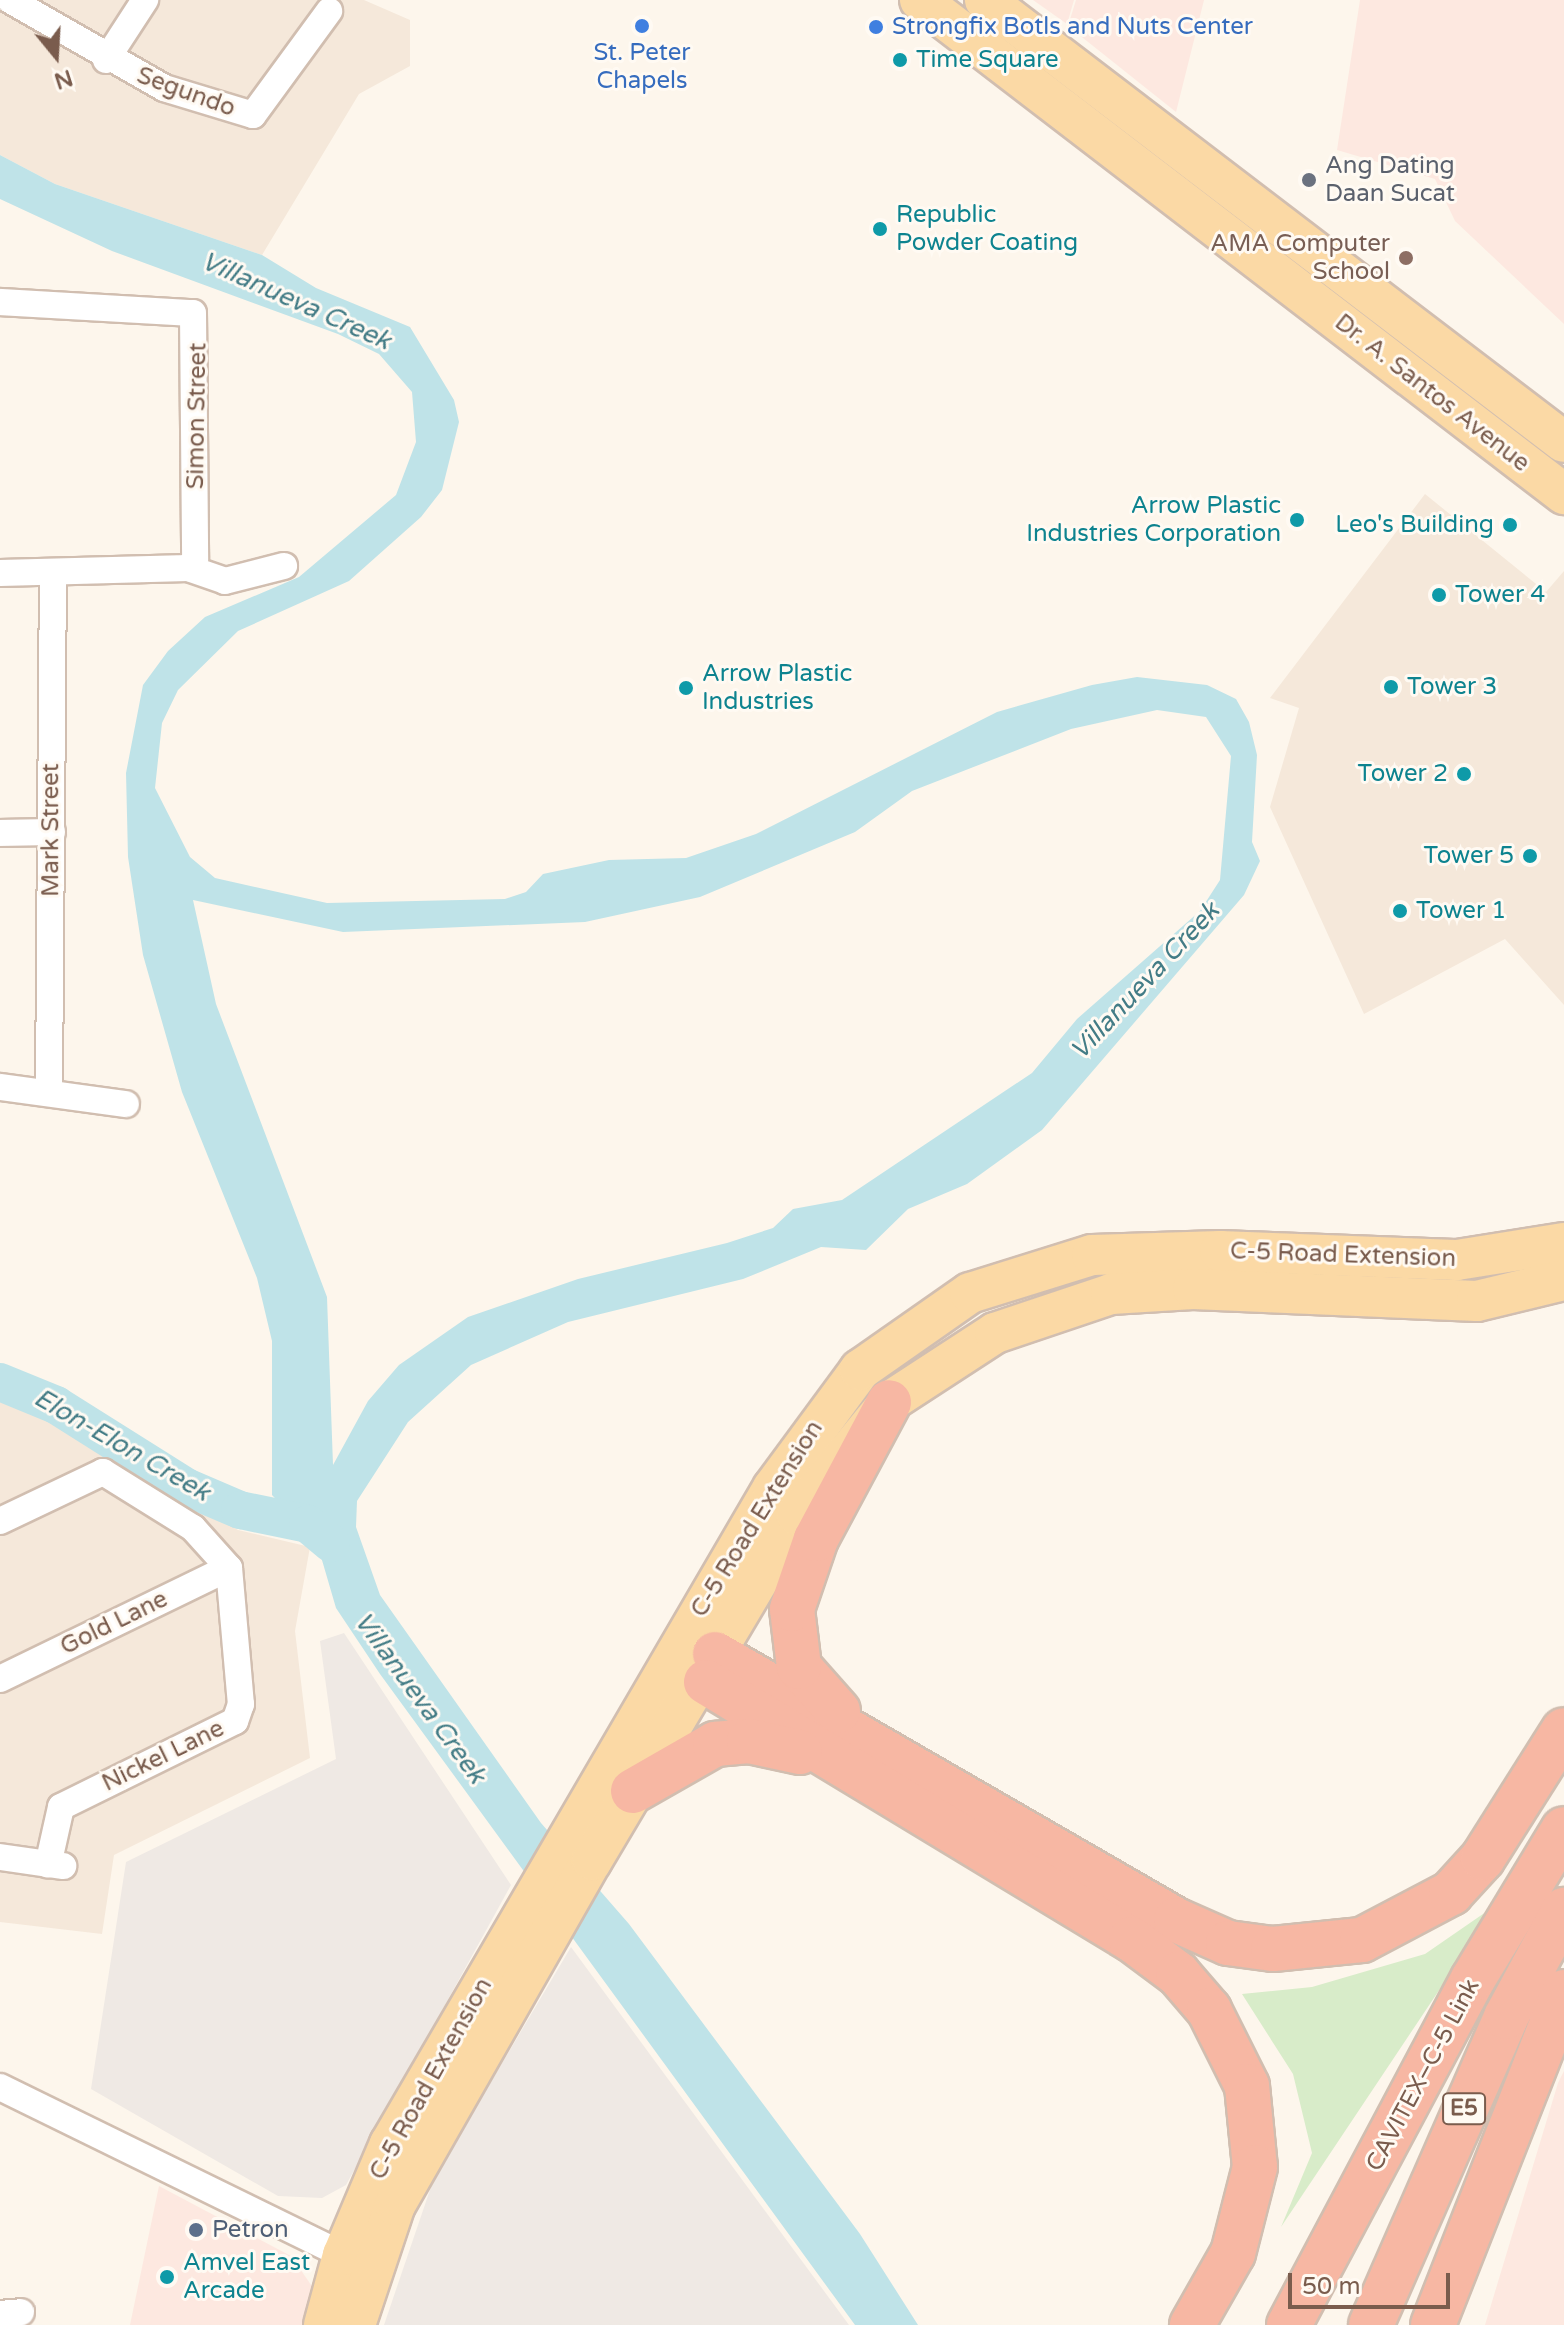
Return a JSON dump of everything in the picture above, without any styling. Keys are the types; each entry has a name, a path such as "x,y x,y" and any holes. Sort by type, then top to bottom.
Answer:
{"highway":[{"path":"882,1750 811,1686 799,1667 791,1624 808,1558 889,1402"},
{"path":"708,1666 882,1750 1192,1928 1228,1943 1294,1951 1371,1937 1451,1893 1483,1858 1564,1730"},
{"path":"708,1666 837,1764 1158,1957 1222,2029 1252,2105 1255,2167 1233,2253 1192,2325"},
{"path":"633,1791 692,1753 726,1741 785,1747 837,1764"},
{"name":"CAVITEX–C-5 Link","path":"1289,2325 1473,1979 1564,1829"},
{"name":"CAVITEX–C-5 Link","path":"1371,2325 1500,2030 1564,1910"},
{"path":"1433,2325 1564,1992"}],"main road":[{"name":"Dr. A. Santos Avenue","path":"920,0 1093,107 1360,285 1564,442"},
{"name":"Dr. A. Santos Avenue","path":"985,0 1093,107 1334,317 1564,494"},
{"path":"1334,317 1360,285"},
{"name":"C-5 Road Extension","path":"355,2325 395,2205 532,1933 823,1412 860,1370 940,1310 1028,1270 1123,1252 1457,1260 1564,1243"},
{"name":"C-5 Road Extension","path":"581,1846 633,1791 818,1484 889,1402 995,1333 1111,1294 1193,1289 1462,1301 1563,1281"},
{"name":"C-5 Road Extension","path":"324,2325 343,2255 390,2144 532,1933"}],"street":[{"name":"Segundo","path":"10,0 106,60 164,88 253,115 329,11"},
{"path":"106,60 145,0"},
{"name":"Simon Street","path":"0,302 193,313 195,560 188,568"},
{"path":"0,573 188,568 225,581 284,566"},
{"name":"Mark Street","path":"49,1089 53,572"},
{"path":"0,833 52,832"},
{"path":"0,1087 49,1089 126,1104"},
{"path":"0,1521 103,1472 193,1528 229,1568"},
{"name":"Gold Lane","path":"0,1679 229,1568"},
{"name":"Nickel Lane","path":"0,1857 55,1866 61,1807 235,1721 241,1704 229,1568"},
{"path":"0,2087 343,2255"}],"shaded area":[{"path":"0,0 364,0 410,20 410,66 359,94 262,255 55,184 0,155"},
{"path":"1033,0 1074,0 1067,24"},
{"path":"1076,0 1204,0 1176,112 1068,26"},
{"path":"1360,0 1564,0 1564,324 1455,221 1435,179 1337,150"},
{"path":"1425,494 1546,592 1564,571 1564,1005 1505,939 1364,1014 1270,807 1299,708 1270,698"},
{"path":"0,1393 34,1405 85,1445 238,1530 310,1547 295,1631 310,1758 114,1855 102,1934 0,1922"},
{"path":"344,1633 511,1885 346,2185 322,2198 278,2196 91,2089 126,1862 336,1759 320,1641"},
{"path":"571,1947 849,2325 384,2325 434,2178"},
{"path":"1564,2071 1564,2325 1485,2325 1558,2083"},
{"name":"Petron","path":"159,2186 291,2256 316,2292 310,2325 130,2325"}],"green space":[{"path":"1496,1905 1281,2227 1312,2153 1293,2074 1242,1994 1312,1987 1425,1954"}],"water":[{"name":"Villanueva Creek","path":"0,155 55,184 262,255 316,288 410,327 454,400 459,422 442,490 421,517 349,581 238,631 178,690 162,723 155,788 190,857 215,878 327,903 505,899 526,892 543,874 609,860 686,858 756,834 997,712 1092,685 1137,677 1207,685 1236,699 1249,722 1257,755 1252,842 1260,861 1244,895 1042,1130 967,1184 908,1209 866,1250 821,1247 743,1279 568,1322 471,1365 408,1422 357,1501 356,1527 380,1595 541,1823 629,1924 860,2234 918,2325 855,2325 380,1674 336,1608 317,1543 272,1495 272,1341 257,1278 182,1092 143,955 128,857 126,773 143,685 168,651 205,617 299,577 396,495 416,442 412,392 379,354 338,334 112,251 0,199","holes":["1157,710 1206,717 1231,756 1220,880 1200,911 1077,1019 1032,1073 842,1200 793,1209 773,1228 727,1243 578,1279 468,1317 399,1365 368,1401 333,1465 327,1297 216,1004 193,900 343,932 585,922 700,897 855,832 912,791 1071,729"]}],"waterway":[{"name":"Elon-Elon Creek","path":"0,1382 56,1405 186,1487 240,1510 308,1524 331,1543"}],"place":[{"name":"St. Peter Chapels","path":"642,26"},
{"name":"Strongfix Botls and Nuts Center","path":"876,27"},
{"name":"Time Square","path":"900,60"},
{"name":"Ang Dating Daan Sucat","path":"1309,180"},
{"name":"Republic Powder Coating","path":"880,229"},
{"name":"AMA Computer School","path":"1406,258"},
{"name":"Arrow Plastic Industries Corporation","path":"1297,520"},
{"name":"Leo's Building","path":"1510,525"},
{"name":"Tower 4","path":"1439,595"},
{"name":"Tower 3","path":"1391,687"},
{"name":"Arrow Plastic Industries","path":"686,688"},
{"name":"Tower 2","path":"1464,774"},
{"name":"Tower 5","path":"1530,856"},
{"name":"Tower 1","path":"1400,911"},
{"name":"Petron","path":"196,2230"},
{"name":"Amvel East Arcade","path":"167,2277"}]}
